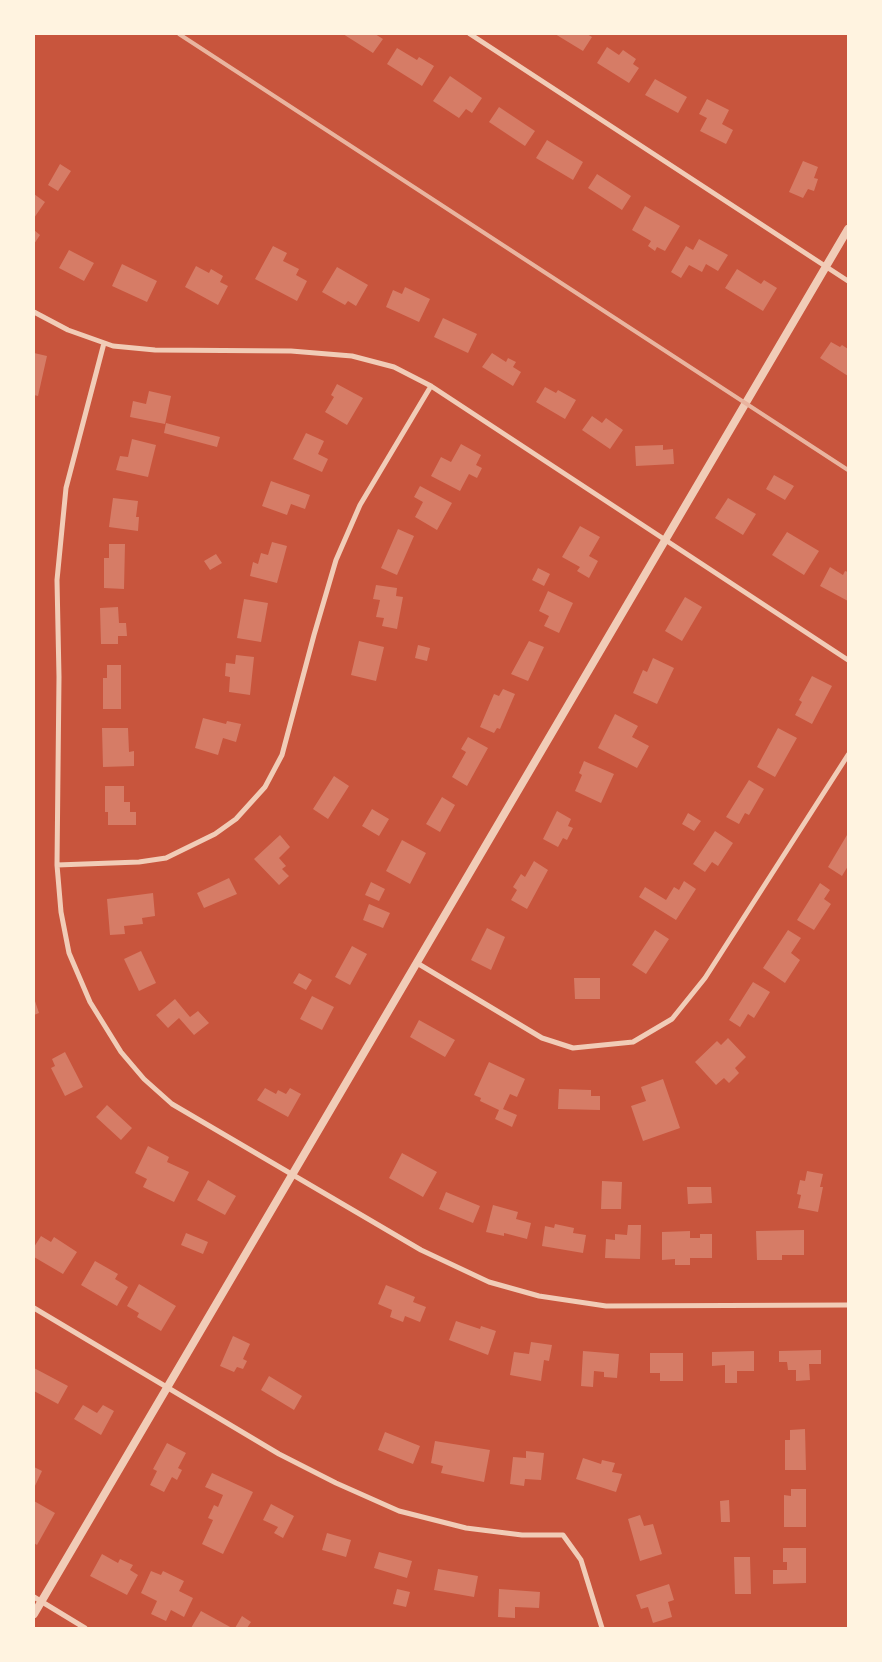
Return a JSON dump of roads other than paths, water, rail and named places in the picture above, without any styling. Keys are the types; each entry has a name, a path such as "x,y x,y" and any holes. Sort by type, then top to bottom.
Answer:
{"street":[{"path":"470,34 848,281"},
{"path":"34,1614 37,1600 168,1386 667,540 848,229"},
{"path":"34,312 68,330 104,343 155,350 291,351 352,356 394,367 431,386 848,660"},
{"path":"104,343 66,488 57,580 57,865 61,912 69,953 90,1002 121,1052 144,1079 172,1104 292,1176 422,1250 489,1282 539,1296 606,1306 848,1305"},
{"path":"57,865 139,862 166,858 216,834 236,819 265,787 285,746 336,560 360,505 431,386"},
{"path":"417,962 542,1038 573,1048 633,1042 672,1018 705,978 848,755"},
{"path":"34,1308 168,1386 278,1454 336,1483 399,1511 466,1528 522,1535 562,1534 581,1560 602,1628"},
{"path":"37,1600 85,1628"}],"railway":[{"path":"179,34 848,470"}]}
